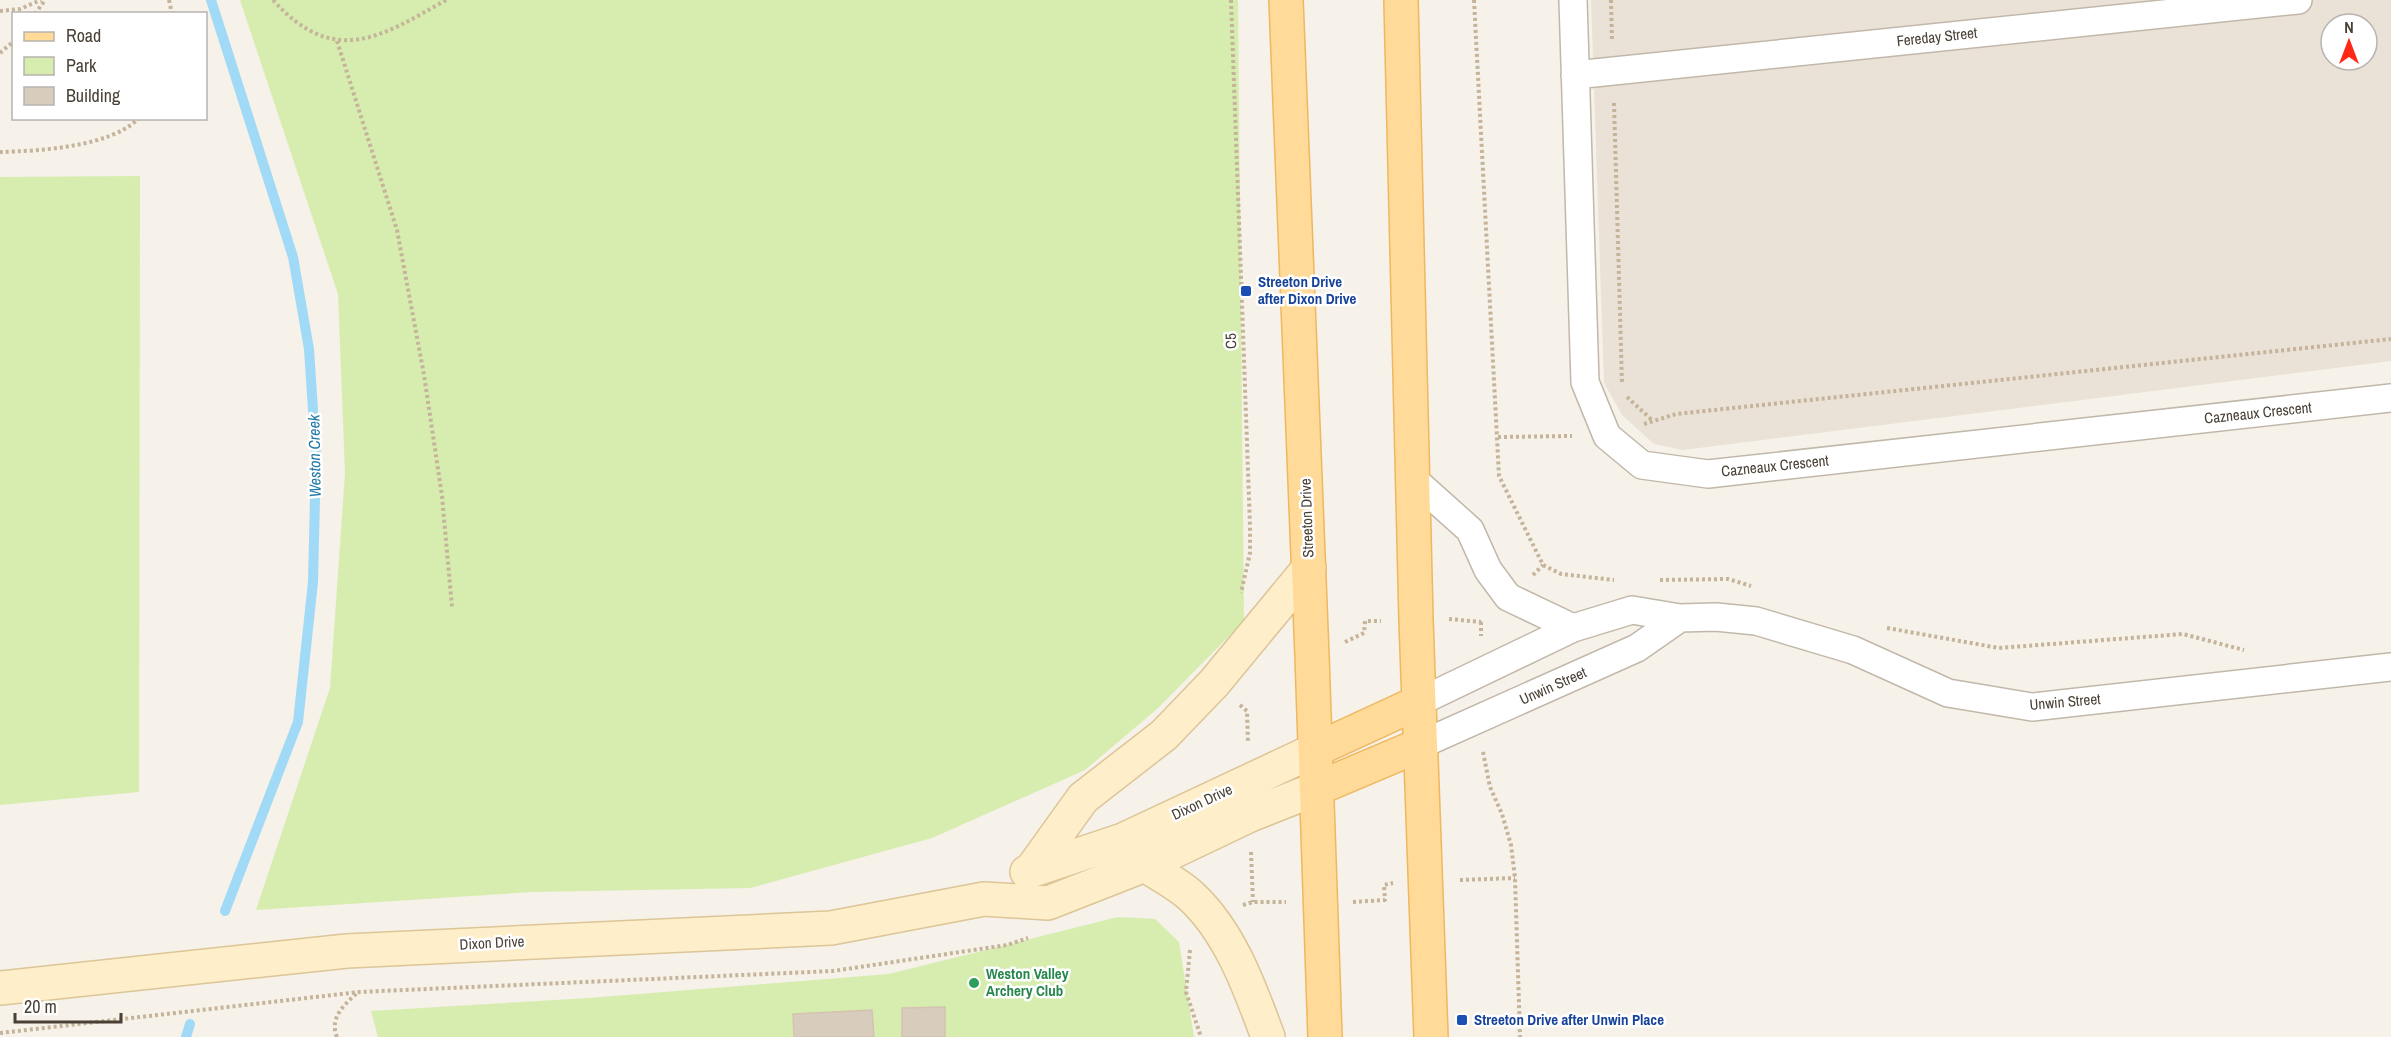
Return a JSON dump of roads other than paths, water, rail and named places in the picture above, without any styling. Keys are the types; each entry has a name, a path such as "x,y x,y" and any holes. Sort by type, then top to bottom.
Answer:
{"main road":[{"name":"Streeton Drive","path":"1286,0 1325,1037"},
{"path":"1401,0 1420,745 1431,1037"},
{"path":"1032,869 1083,798 1164,735 1214,683 1309,568"},
{"name":"Dixon Drive","path":"984,899 1032,869 1123,840 1419,702"},
{"name":"Dixon Drive","path":"0,988 347,951 831,928 984,899 1048,903 1145,865 1250,816 1420,745"},
{"path":"1145,865 1190,895 1212,920 1247,980 1268,1037"}],"street":[{"name":"Cazneaux Crescent","path":"1573,0 1585,382 1607,436 1642,465 1708,474 2391,398"},
{"name":"Fereday Street","path":"1575,75 2298,0"},
{"path":"1413,478 1470,530 1488,570 1508,597 1573,628"},
{"name":"Unwin Street","path":"1419,702 1573,628 1632,610 1680,618 1716,617 1756,621 1853,650 1948,693 2032,707 2391,667"},
{"name":"Unwin Street","path":"1420,745 1637,648 1680,618"}],"waterway":[{"name":"Weston Creek","path":"211,0 293,257 309,349 316,456 313,582 298,722 225,911"},
{"name":"Weston Creek","path":"186,1037 190,1024"}],"place":[{"name":"Streeton Drive after Dixon Drive","path":"1246,291"},
{"name":"Weston Valley Archery Club","path":"974,983"},
{"name":"Streeton Drive after Unwin Place","path":"1462,1020"}]}
